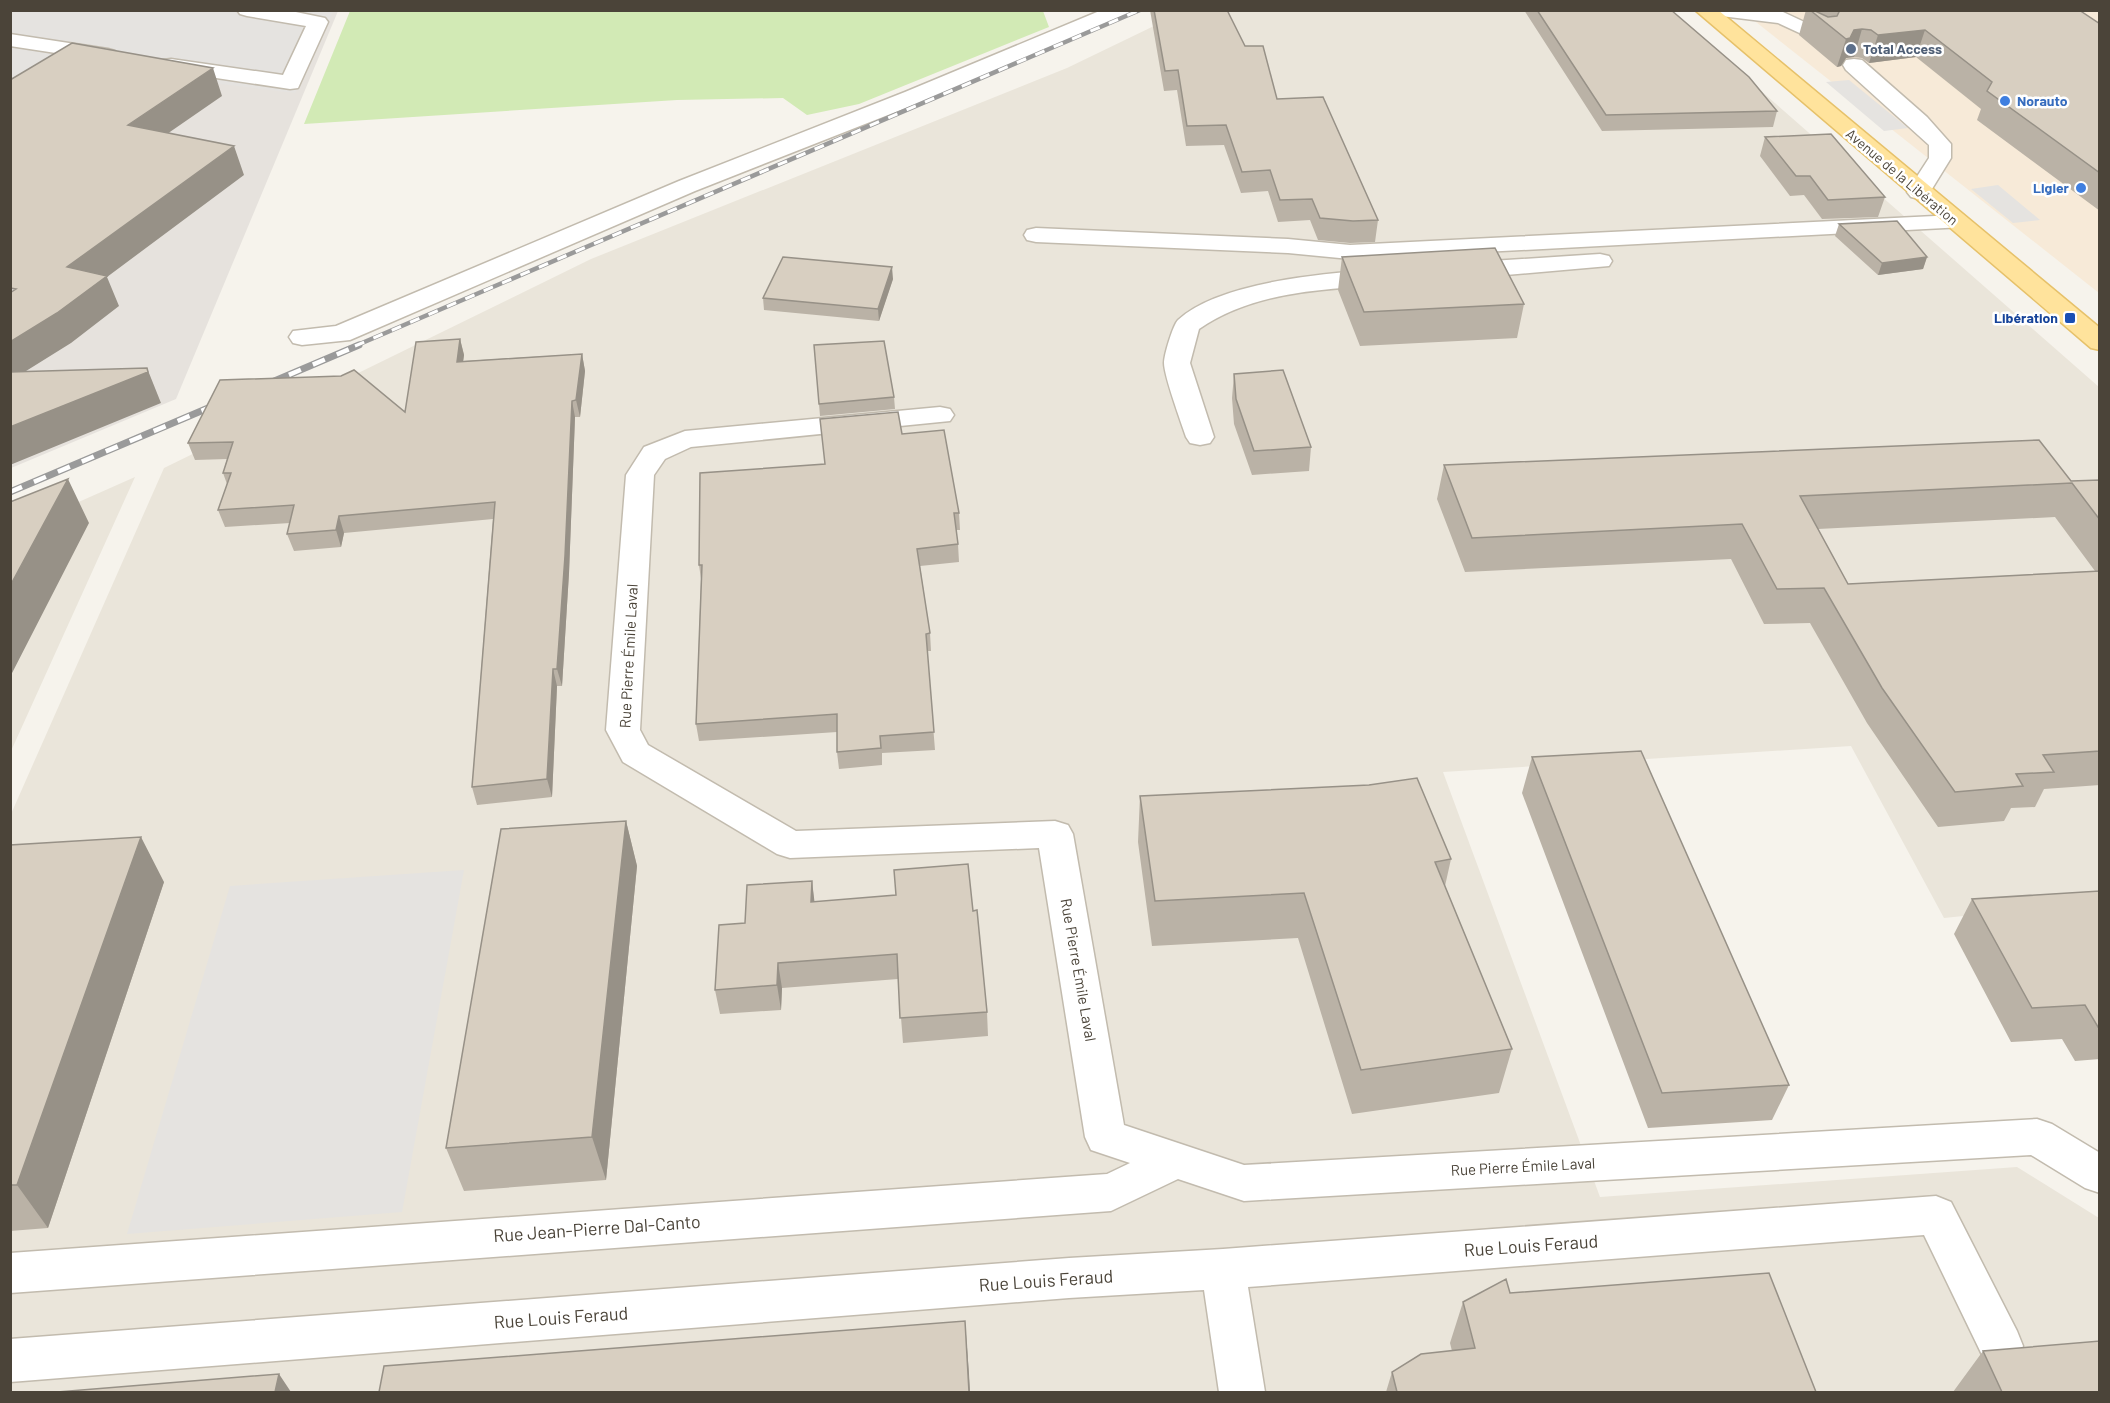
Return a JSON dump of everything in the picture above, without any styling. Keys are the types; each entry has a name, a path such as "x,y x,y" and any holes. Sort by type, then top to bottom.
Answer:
{"main road":[{"name":"Avenue de la Libération","path":"1706,10 1919,192 2100,342"}],"street":[{"path":"154,62 290,83 318,22 248,10"},
{"path":"302,337 341,334 687,186 914,97 1121,10"},
{"path":"1721,10 1783,18 1824,14"},
{"path":"1783,18 1821,37"},
{"path":"10,40 132,59"},
{"path":"1854,65 1919,122 1940,144 1940,158 1919,192"},
{"path":"1036,235 1288,246 1350,252 1962,228"},
{"path":"1440,273 1722,253 1885,245 1962,228"},
{"path":"1200,437 1177,363 1187,326 1218,307 1267,290 1335,280 1405,275"},
{"name":"Rue Pierre Émile Laval","path":"940,415 685,439 654,453 640,475 623,730 635,753 790,845 1055,834 1106,1137 1244,1183 2037,1137 2100,1175"},
{"name":"Rue Jean-Pierre Dal-Canto","path":"10,1272 1111,1192 1177,1160"},
{"name":"Rue Louis Feraud","path":"10,1361 1069,1278 1223,1269 1936,1215 2001,1346"},
{"path":"1223,1269 1242,1392"}],"shaded area":[{"path":"11,11 338,11 176,399 11,468"},
{"path":"11,11 333,11 295,93 76,67 11,107"},
{"path":"1185,11 1670,11 2099,387 2099,902 1944,918 1851,746 1443,772 1600,1197 2017,1167 2099,1218 2099,1392 11,1392 11,814 164,468 591,259 1067,68"},
{"path":"1742,11 2099,11 2099,293"},
{"path":"1849,80 1908,128 1884,131 1826,82"},
{"path":"1998,185 2040,220 2013,223 1971,189"},
{"path":"135,477 11,751 11,532"},
{"path":"464,870 402,1212 127,1234 230,886"}],"green space":[{"path":"350,11 1043,11 1049,27 859,104 807,115 783,98 677,100 304,124"}],"building":[{"path":"1154,10 1227,10 1245,46 1263,46 1277,99 1323,97 1378,220 1353,221 1320,218 1312,199 1280,200 1270,170 1242,172 1226,125 1187,126 1178,70 1165,71"},
{"path":"1537,10 1671,10 1749,77 1777,111 1606,115"},
{"path":"1810,10 1828,17 1837,16 1840,10 2079,10 2100,24 2100,173 1987,91 1992,82 1925,30 1878,35 1871,30 1862,29 1854,30 1850,38 1846,39"},
{"path":"72,43 213,68 128,125 234,146 67,267 107,276 57,313 10,342 10,293 16,289 10,288 10,80"},
{"path":"1831,134 1885,197 1828,200 1810,176 1796,176 1765,137"},
{"path":"1897,221 1927,257 1882,263 1839,224"},
{"path":"1495,248 1524,304 1364,312 1342,257"},
{"path":"783,257 892,267 878,309 763,298"},
{"path":"460,339 457,362 582,354 576,400 572,401 565,556 557,669 553,669 547,779 472,787 495,502 339,516 336,530 287,534 294,505 218,510 231,473 223,473 233,442 188,443 220,380 341,376 354,370 405,412 416,342"},
{"path":"884,341 894,397 819,404 814,345"},
{"path":"147,368 148,372 10,427 10,372"},
{"path":"1283,370 1311,447 1254,451 1236,399 1234,374"},
{"path":"898,412 902,434 944,430 959,513 954,513 958,544 917,549 930,633 926,634 934,732 880,736 881,748 837,752 837,714 696,724 702,565 699,565 700,473 825,464 820,419"},
{"path":"2039,440 2071,481 2100,480 2100,520 2072,483 1800,496 1848,584 2100,571 2100,751 2043,755 2054,772 2016,774 2023,786 1955,792 1882,688 1824,588 1777,589 1742,524 1472,538 1444,465"},
{"path":"68,479 10,586 10,502"},
{"path":"1641,751 1789,1085 1662,1093 1532,757"},
{"path":"1417,778 1451,859 1435,862 1512,1049 1361,1070 1304,893 1155,901 1140,796 1369,785"},
{"path":"626,821 592,1137 446,1148 501,829"},
{"path":"141,837 17,1185 10,1185 10,845"},
{"path":"968,864 973,911 977,910 987,1012 900,1018 897,954 778,963 777,985 715,990 719,925 745,923 747,885 812,881 811,902 896,895 894,870"},
{"path":"2100,891 2100,1026 2098,1027 2085,1005 2032,1008 1972,899"},
{"path":"1769,1273 1816,1392 1397,1392 1392,1372 1421,1354 1475,1348 1463,1302 1506,1279 1510,1293"},
{"path":"965,1321 969,1392 379,1392 384,1366"},
{"path":"2100,1341 2100,1392 2002,1392 1983,1351"},
{"path":"279,1374 275,1392 57,1392"}],"railway":[{"path":"355,346 1140,10"},
{"path":"265,385 359,345"},
{"path":"10,492 220,403"}],"place":[{"name":"Total Access","path":"1851,49"},
{"name":"Norauto","path":"2005,101"},
{"name":"Ligier","path":"2081,188"},
{"name":"Libération","path":"2070,318"}]}
